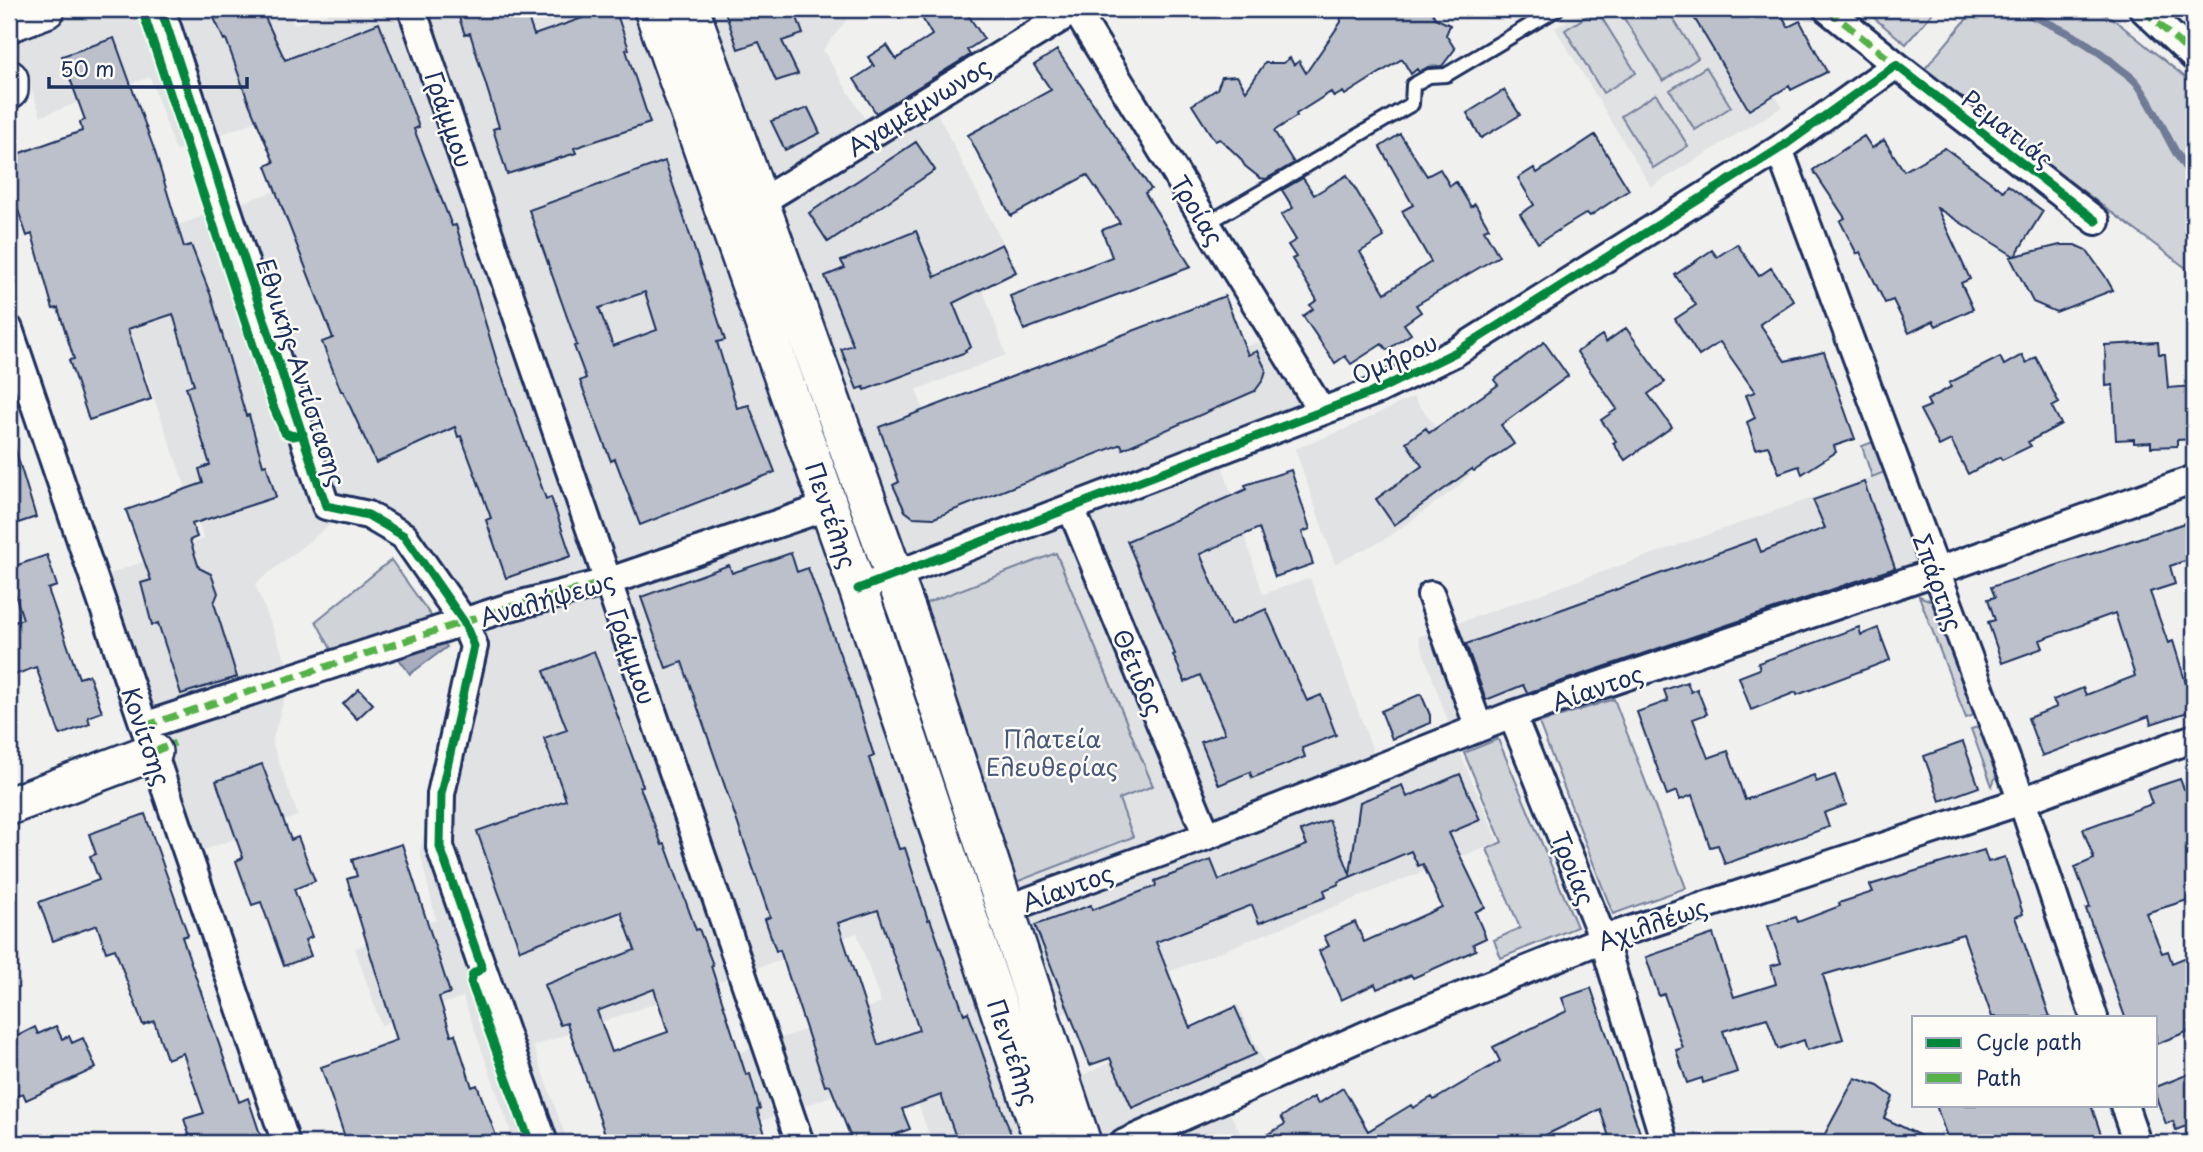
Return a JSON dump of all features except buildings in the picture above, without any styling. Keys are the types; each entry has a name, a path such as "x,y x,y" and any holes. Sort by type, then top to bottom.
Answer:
{"main road":[{"path":"9,23 46,9"},
{"name":"Πεντέλης","path":"653,9 858,589 1044,1143"},
{"name":"Πεντέλης","path":"691,9 894,575 1082,1143"},
{"path":"9,79 9,90"},
{"name":"Αναλήψεως","path":"9,806 157,741"}],"street":[{"name":"Εθνικής Αντίστασης","path":"161,9 326,506 368,514 404,536 464,622 474,646 441,794 440,847 544,1143"},
{"name":"Γράμμου","path":"412,9 800,1143"},
{"name":"Αγαμέμνωνος","path":"760,203 1075,9"},
{"name":"Τροίας","path":"1075,9 1321,410"},
{"name":"Ρεματιάς","path":"1828,9 2096,221"},
{"path":"2143,9 2194,57"},
{"name":"Ομήρου","path":"858,589 1378,390 1456,352 1779,149 1896,65"},
{"name":"Σπάρτης","path":"1779,149 2022,801 2094,1016"},
{"name":"Κονίτσης","path":"9,329 157,741 286,1143"},
{"name":"Αίαντος","path":"1006,909 1207,836 1479,728 1935,572 2194,479"},
{"name":"Αναλήψεως","path":"157,741 464,622 506,608 607,582 829,506"},
{"name":"Θέτιδος","path":"1070,508 1207,836"},
{"path":"1431,596 1479,728"},
{"name":"Τροίας","path":"1513,716 1602,939 1665,1143"},
{"name":"Αχιλλέως","path":"1124,1143 1380,1029 1602,939 2022,801 2194,738"},
{"path":"2124,1106 2137,1143"}],"lane":[{"path":"1206,224 1412,104 1413,85 1429,76 1447,75 1557,9"}],"shaded area":[{"path":"9,9 288,9 294,25 339,9 855,9 823,50 877,139 933,105 1018,273 983,290 1006,355 916,390 942,456 1258,342 1300,405 1214,439 1263,594 1310,578 1376,760 1451,730 1418,637 1891,470 1933,582 1458,748 1498,842 1055,1017 1076,1078 1238,1005 1272,1079 1223,1101 1246,1143 932,1143 906,1069 701,1143 687,1143 665,1079 881,1003 857,933 533,1046 568,1143 515,1143 463,997 381,1025 355,948 436,920 420,851 463,649 452,625 395,544 361,523 332,523 255,584 291,674 272,742 298,816 198,852 104,576 204,539 102,252 343,167 319,98 176,151 150,77 41,116 9,28"},
{"path":"1586,9 1723,9 1782,107 1651,187 1555,28"},
{"path":"1413,397 1471,474 1387,538 1335,564 1295,449 1346,429"}],"green space":[{"path":"1632,9 1667,9 1698,58 1663,81 1622,15"},
{"path":"1863,9 1936,9 1906,44"},
{"path":"1975,9 2091,9 2112,18 2186,78 2194,93 2194,274 1923,71"},
{"path":"1597,10 1636,73 1603,93 1565,30"},
{"path":"1706,67 1731,107 1695,130 1670,90"},
{"path":"1656,94 1688,146 1653,168 1621,116"},
{"path":"1881,439 1892,469 1872,477 1862,446"},
{"name":"Πλατεία Ελευθερίας","path":"1056,553 1153,786 1119,799 1133,837 1011,884 921,605"},
{"path":"391,560 434,620 333,653 316,621"},
{"path":"1919,596 1934,602 1977,714 1966,718"},
{"path":"1614,699 1686,888 1613,914 1539,723"},
{"path":"1981,726 1997,773 1992,786 1971,729"},
{"path":"1498,739 1577,927 1501,958 1494,940 1520,928 1487,849 1502,842 1464,753"}],"water":[{"path":"441,636 447,647 410,674 394,652"}],"waterway":[{"path":"2017,9 2083,42 2133,79 2194,178"}],"marked path":[{"path":"1827,9 1896,65"},
{"path":"2143,9 2194,57"},
{"path":"144,726 506,608 607,582"},
{"path":"153,752 175,743"}],"cycle path":[{"path":"142,9 273,406 285,433 293,436 303,434"},
{"path":"161,9 326,506 368,515 404,536 464,622 474,646 441,794 440,847 482,968 473,974 471,982 530,1143"},
{"path":"858,589 1378,390 1456,352 1779,149 1896,65 2096,221"}]}
